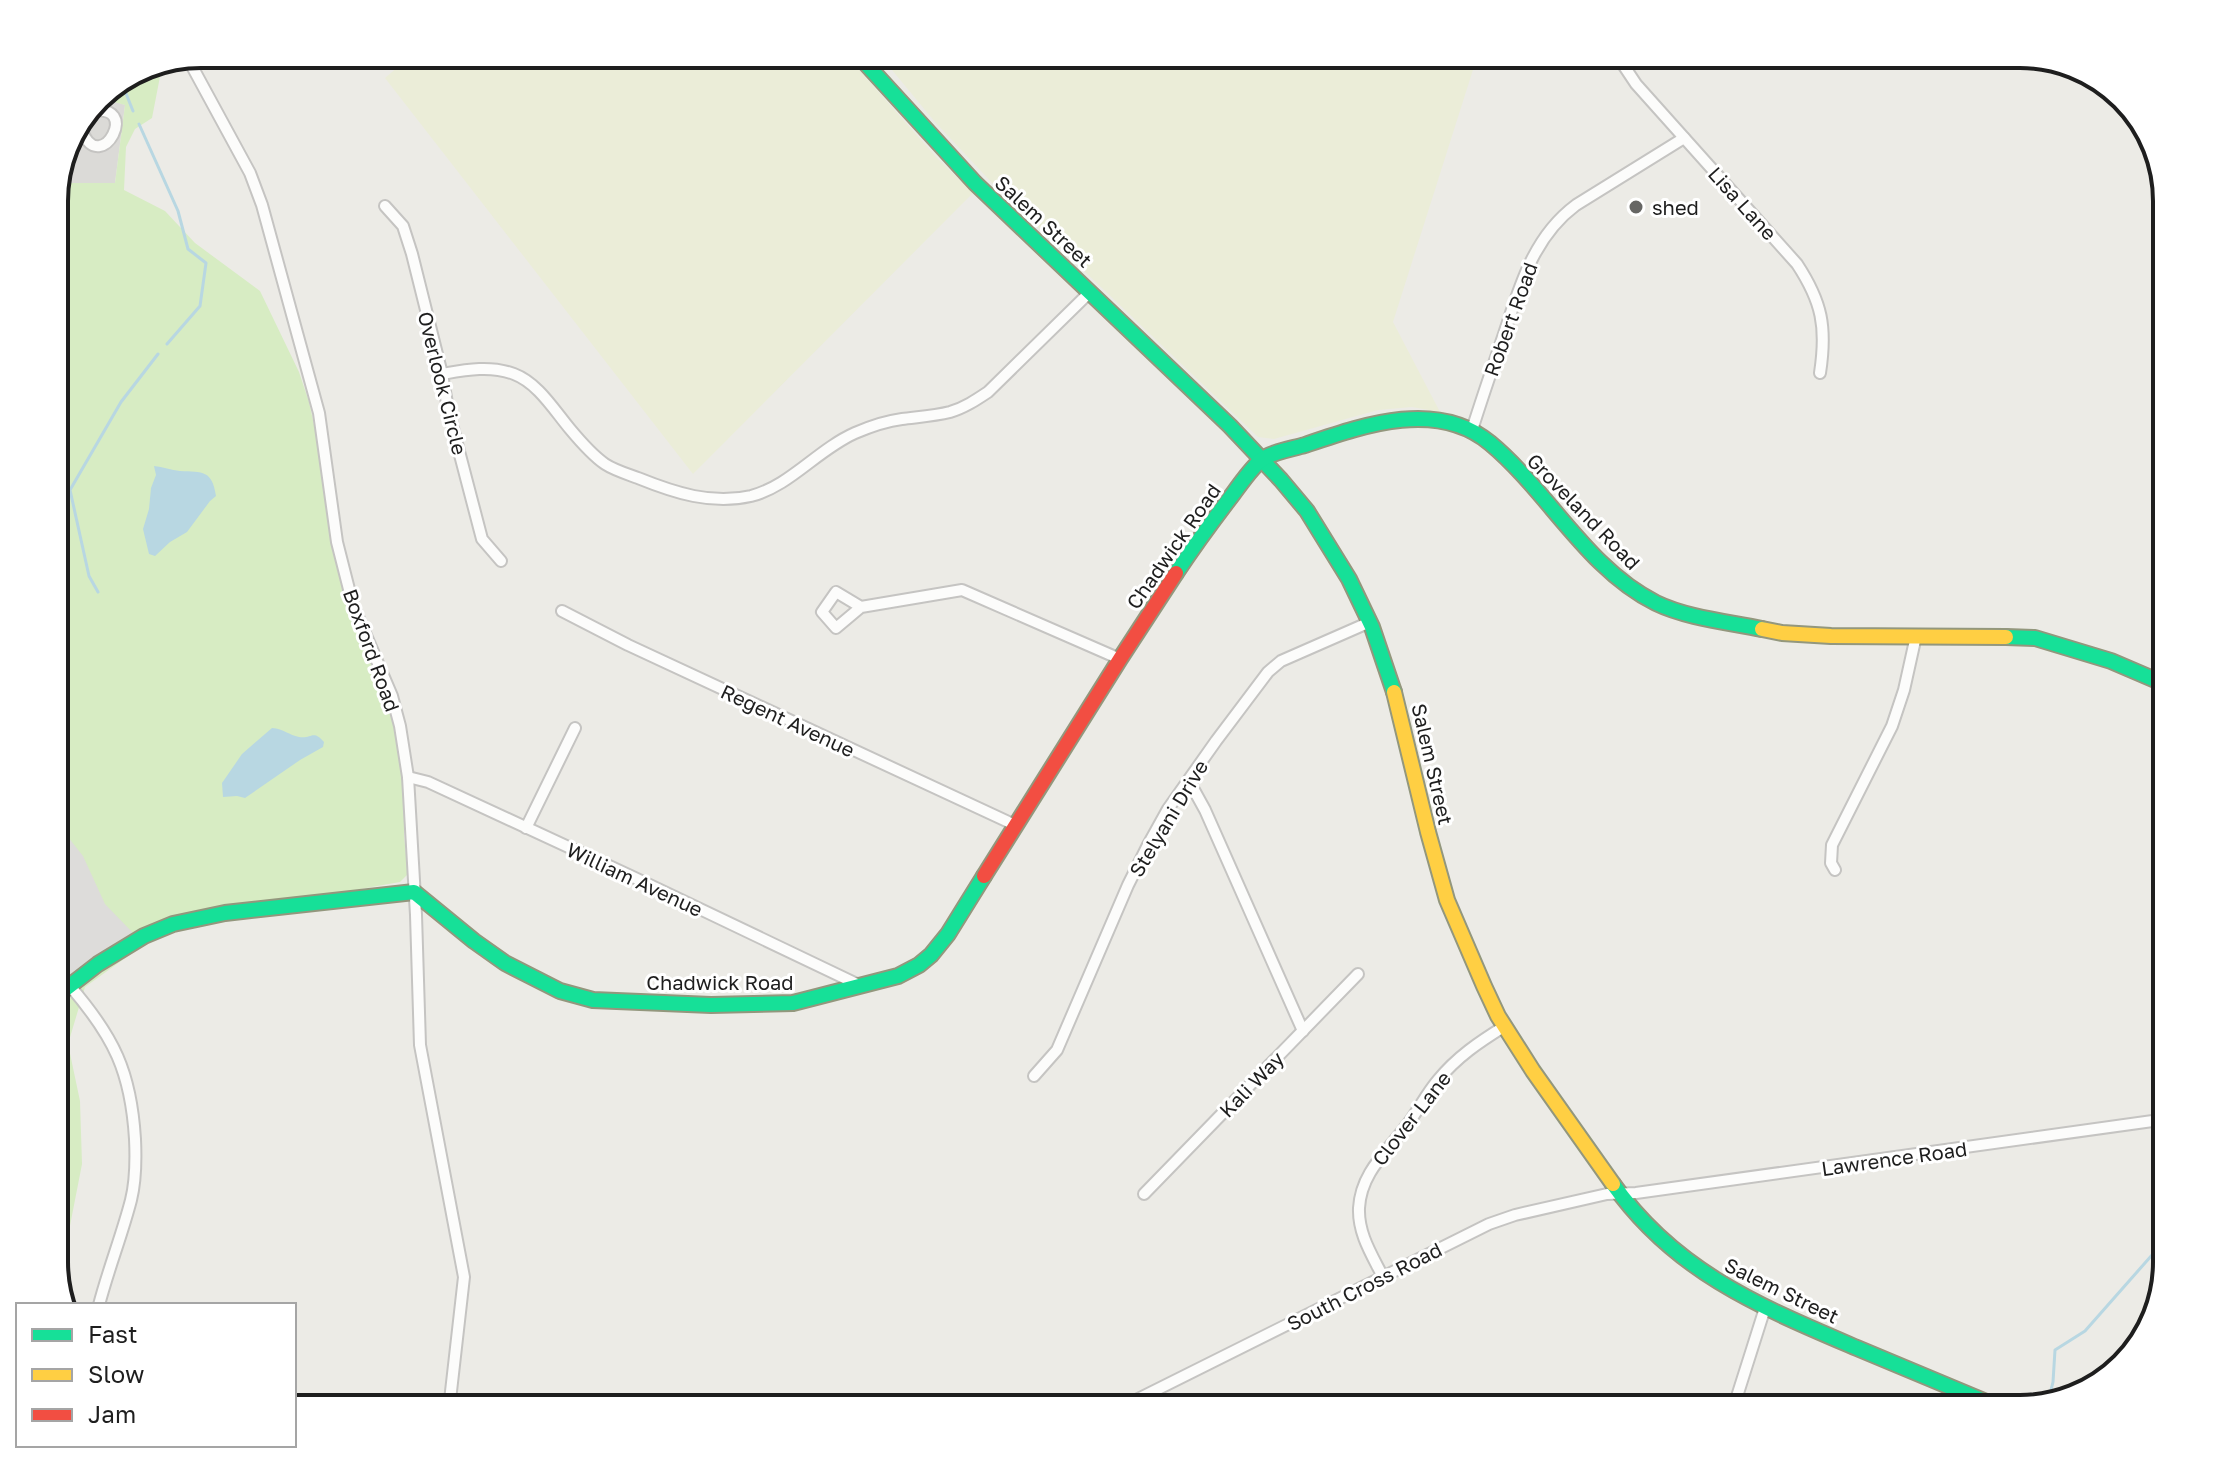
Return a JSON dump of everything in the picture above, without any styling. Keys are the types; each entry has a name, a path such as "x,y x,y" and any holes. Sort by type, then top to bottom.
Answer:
{"main road":[{"name":"Salem Street","path":"870,68 975,183 1168,365 1262,459 1307,511 1349,579 1387,667 1447,900 1465,945 1505,1026 1533,1071 1620,1194 1659,1238 1725,1287 1765,1308 1970,1395"},
{"name":"Groveland Road","path":"1262,459 1386,421 1443,421 1472,430 1491,444 1612,574 1656,603 1686,613 1782,633 2035,638 2111,661 2153,679"},
{"name":"Chadwick Road","path":"414,892 505,963 560,991 582,998 767,1005 807,1001 898,976 931,955 948,934 1120,659 1213,519 1262,459"},
{"path":"70,986 98,964 144,936 190,919 318,900 414,892"}],"street":[{"name":"Lisa Lane","path":"1625,68 1636,84 1797,264 1810,283 1821,316 1823,345 1820,373"},
{"name":"Boxford Road","path":"193,69 250,173 266,216 319,413 337,542 353,605 392,696 400,726 408,777 420,1045 464,1277 451,1395"},
{"path":"85,137 95,144 106,143 114,136 116,126 112,116 103,111"},
{"name":"Robert Road","path":"1472,430 1524,274 1545,236 1576,205 1684,138"},
{"name":"Overlook Circle","path":"385,206 403,226 482,539 501,561"},
{"path":"442,374 474,368 515,374 536,390 604,463 646,482 693,497 735,499 770,490 832,445 856,432 897,419 949,412 975,401 999,382 1090,292"},
{"path":"861,607 962,590 1120,659"},
{"name":"Regent Avenue","path":"562,611 628,645 1015,825"},
{"name":"Stelyani Drive","path":"1034,1076 1057,1050 1148,845 1168,809 1239,709 1268,672 1281,661 1370,622"},
{"path":"1835,870 1830,856 1832,845 1892,726 1916,636"},
{"path":"526,828 575,728"},
{"name":"William Avenue","path":"408,777 428,782 645,882 861,986"},
{"path":"1189,781 1205,810 1303,1031"},
{"name":"Kali Way","path":"1144,1194 1358,974"},
{"path":"70,986 89,1008 114,1047 133,1104 137,1164 132,1198 100,1303"},
{"name":"Clover Lane","path":"1383,1277 1366,1244 1360,1223 1361,1197 1369,1173 1408,1125 1437,1081 1472,1046 1505,1026"},
{"name":"Lawrence Road","path":"1620,1194 2153,1121"},
{"name":"South Cross Road","path":"1146,1395 1489,1224 1515,1215 1607,1194 1620,1194"},
{"path":"1737,1395 1765,1308"}],"shaded area":[{"path":"113,101 125,105 115,183 70,184 82,142 95,120"},
{"path":"68,837 83,856 105,904 133,933 68,978"}],"green space":[{"path":"397,68 857,68 937,158 973,193 693,474 385,78"},
{"path":"890,68 1474,68 1393,322 1440,412 1412,407 1378,410 1274,439 1258,437 995,186"},
{"path":"160,75 152,118 135,129 126,147 124,190 165,211 195,243 260,291 299,372 318,443 344,593 389,704 398,745 404,783 408,874 400,882 152,926 142,946 85,987 68,1044 68,192 70,183 115,183 125,105 113,101 127,90"},
{"path":"68,1044 80,1101 82,1164 68,1236"}],"water":[{"path":"154,466 205,474 212,481 216,496 187,532 155,556 149,554 143,529 156,475"},
{"path":"272,728 299,737 315,735 324,742 323,747 245,798 223,797 222,783 242,754"}],"waterway":[{"path":"125,91 133,111"},
{"path":"139,124 178,211 188,249 206,263 200,306 167,344"},
{"path":"98,592 89,576 70,490 121,402 158,354"},
{"path":"2051,1391 2055,1350 2085,1331 2153,1254"}],"traffic: fast":[{"path":"870,68 975,183 1230,426 1281,480 1307,511 1349,579 1372,627 1394,692"},
{"path":"1176,573 1246,477 1264,458 1375,424 1424,419 1447,422 1469,430 1490,443 1531,483 1588,550 1631,588 1656,603 1681,612 1762,629"},
{"path":"2006,637 2035,638 2111,661 2153,679"},
{"path":"68,987 98,964 144,936 173,924 225,913 414,892 505,963 560,991 593,1000 711,1005 793,1003 898,976 919,965 948,934 984,876"},
{"path":"1613,1184 1637,1215 1664,1241 1722,1284 1787,1317 1969,1395"}],"traffic: slow":[{"path":"1762,629 1831,636 2006,637"},
{"path":"1394,692 1447,900 1484,986 1498,1016 1533,1071 1613,1184"}],"traffic: jam":[{"path":"984,876 1176,573"}],"place":[{"name":"shed","path":"1636,207"}]}
